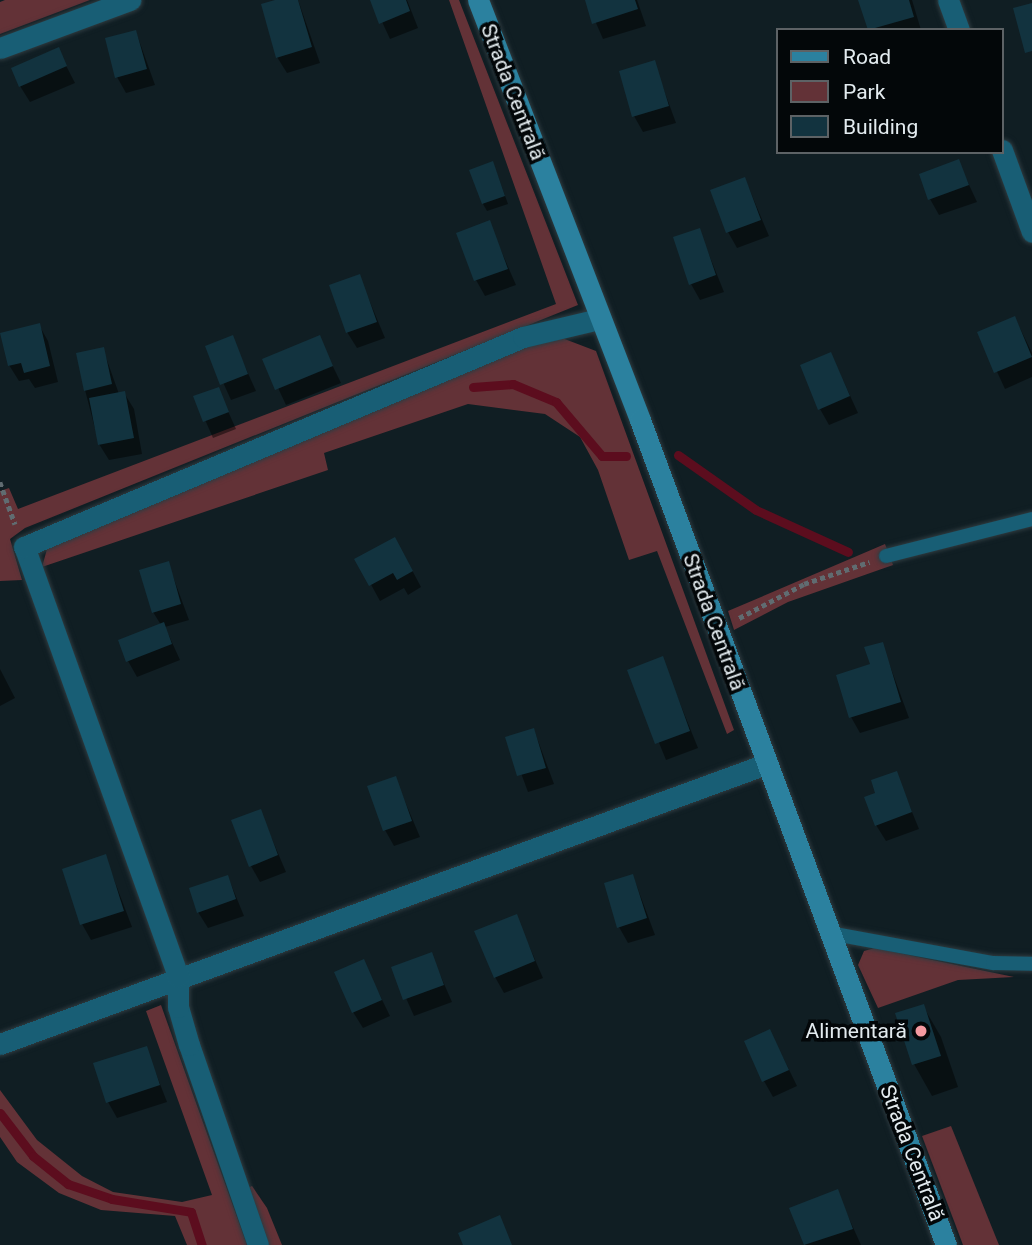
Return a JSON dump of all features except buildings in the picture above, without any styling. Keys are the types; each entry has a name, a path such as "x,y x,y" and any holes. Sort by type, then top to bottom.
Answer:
{"street":[{"path":"0,48 130,0"},
{"name":"Strada Centrală","path":"478,0 717,629 946,1245"},
{"path":"948,0 958,28"},
{"path":"1003,154 1032,232"},
{"path":"258,1245 185,1032 178,1007 178,976 24,547 523,337 600,319"},
{"path":"0,1044 178,976 766,764"}],"lane":[{"path":"886,556 1032,519"},
{"path":"829,933 993,963 1032,964"}],"path":[{"path":"0,482 24,547"},
{"path":"717,629 804,584 886,556"}],"green space":[{"path":"90,0 0,34 0,2"},
{"path":"449,0 459,0 578,305 25,528 10,539 22,580 0,581 0,491 9,488 18,509 556,304"},
{"path":"562,338 596,351 734,730 727,734 657,551 629,560 598,470 580,437 545,414 468,404 324,453 328,470 42,567 47,549 521,347"},
{"path":"885,544 893,565 788,602 734,630 728,611"},
{"path":"875,948 1014,977 958,980 878,1008 858,965 864,951"},
{"path":"161,1005 247,1245 187,1245 175,1216 101,1210 59,1193 17,1162 0,1137 0,1090 37,1140 82,1176 113,1192 182,1202 212,1195 146,1011"},
{"path":"951,1126 999,1245 963,1245 922,1136"},
{"path":"252,1186 267,1208 282,1245 266,1245 246,1189"}],"waterway":[{"path":"473,387 513,384 556,402 602,456 626,456"},
{"path":"678,455 756,510 848,552"},
{"path":"0,1113 33,1156 68,1184 112,1199 191,1212 202,1245"}],"place":[{"name":"Alimentară","path":"921,1031"}]}
